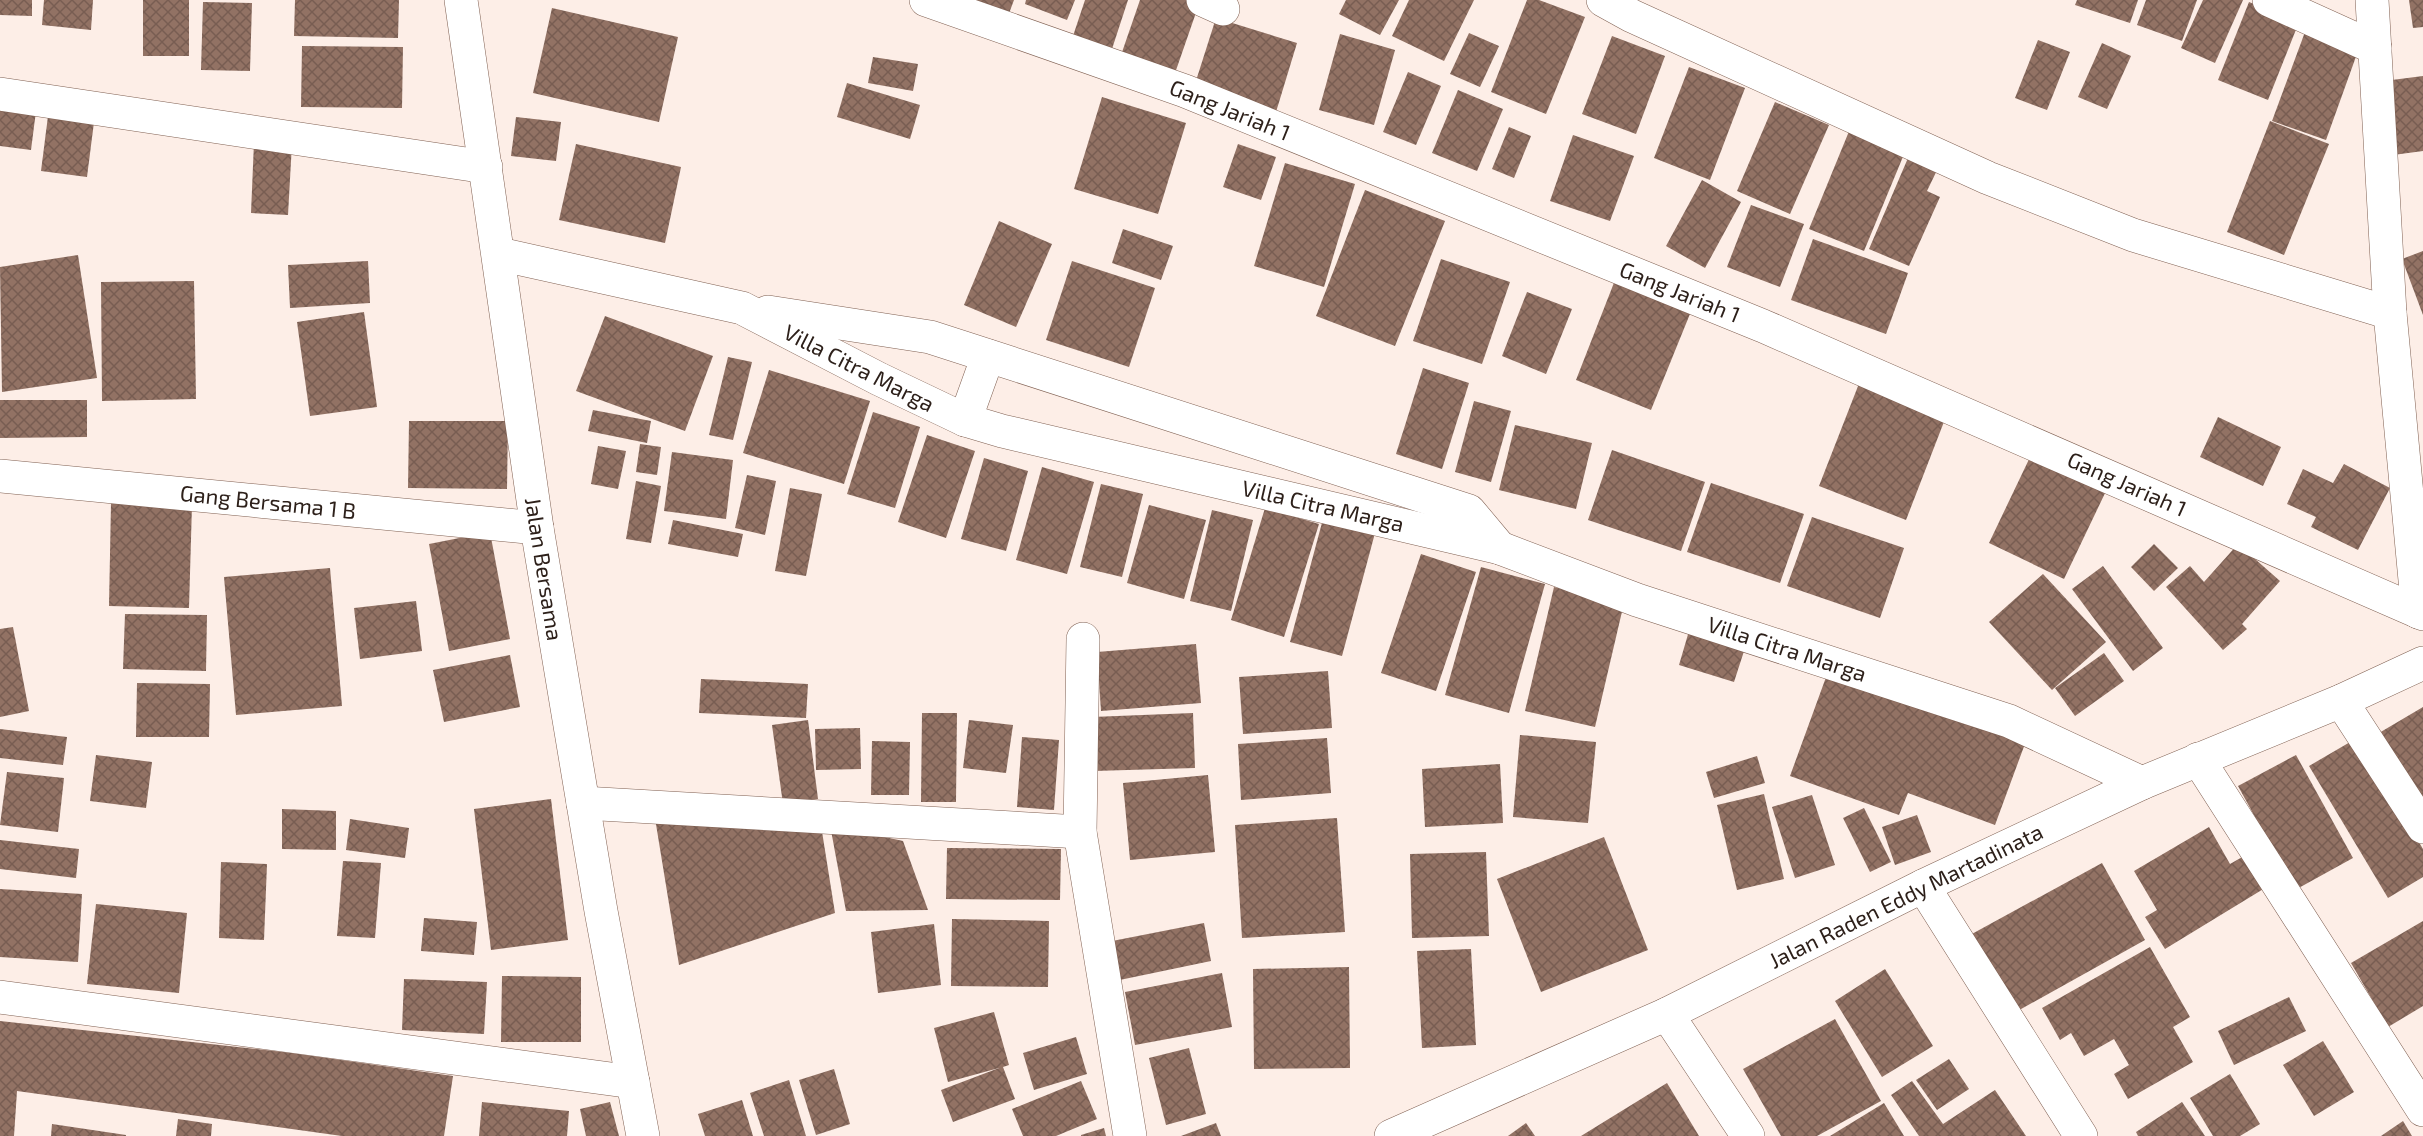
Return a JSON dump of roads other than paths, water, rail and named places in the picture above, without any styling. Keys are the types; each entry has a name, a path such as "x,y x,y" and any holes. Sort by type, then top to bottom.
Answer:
{"street":[{"name":"Jalan Bersama","path":"460,0 499,254 537,528 583,803 643,1136"},
{"name":"Gang Jariah 1","path":"926,0 1185,91 1763,326 2420,613"},
{"path":"1602,0 1632,16 1999,183 2133,236 2390,313"},
{"path":"2270,0 2375,48"},
{"path":"2372,0 2390,313 2420,613"},
{"path":"0,94 486,167"},
{"name":"Villa Citra Marga","path":"499,254 742,308 879,380 965,420 1127,462 1250,488 1500,548 1637,600 2009,721 2142,783"},
{"path":"742,308 930,337 1469,511 1500,548"},
{"path":"965,420 988,356"},
{"name":"Gang Bersama 1 B","path":"0,476 537,528"},
{"path":"1083,639 1080,832 1130,1136"},
{"name":"Jalan Raden Eddy Martadinata","path":"1397,1135 1667,1014 1923,885 2142,783 2341,701 2423,663"},
{"path":"2341,701 2423,827"},
{"path":"2198,759 2423,1110"},
{"path":"583,803 1080,832"},
{"path":"1923,885 2081,1136"},
{"path":"0,997 633,1082"},
{"path":"1667,1014 1748,1136"}]}
